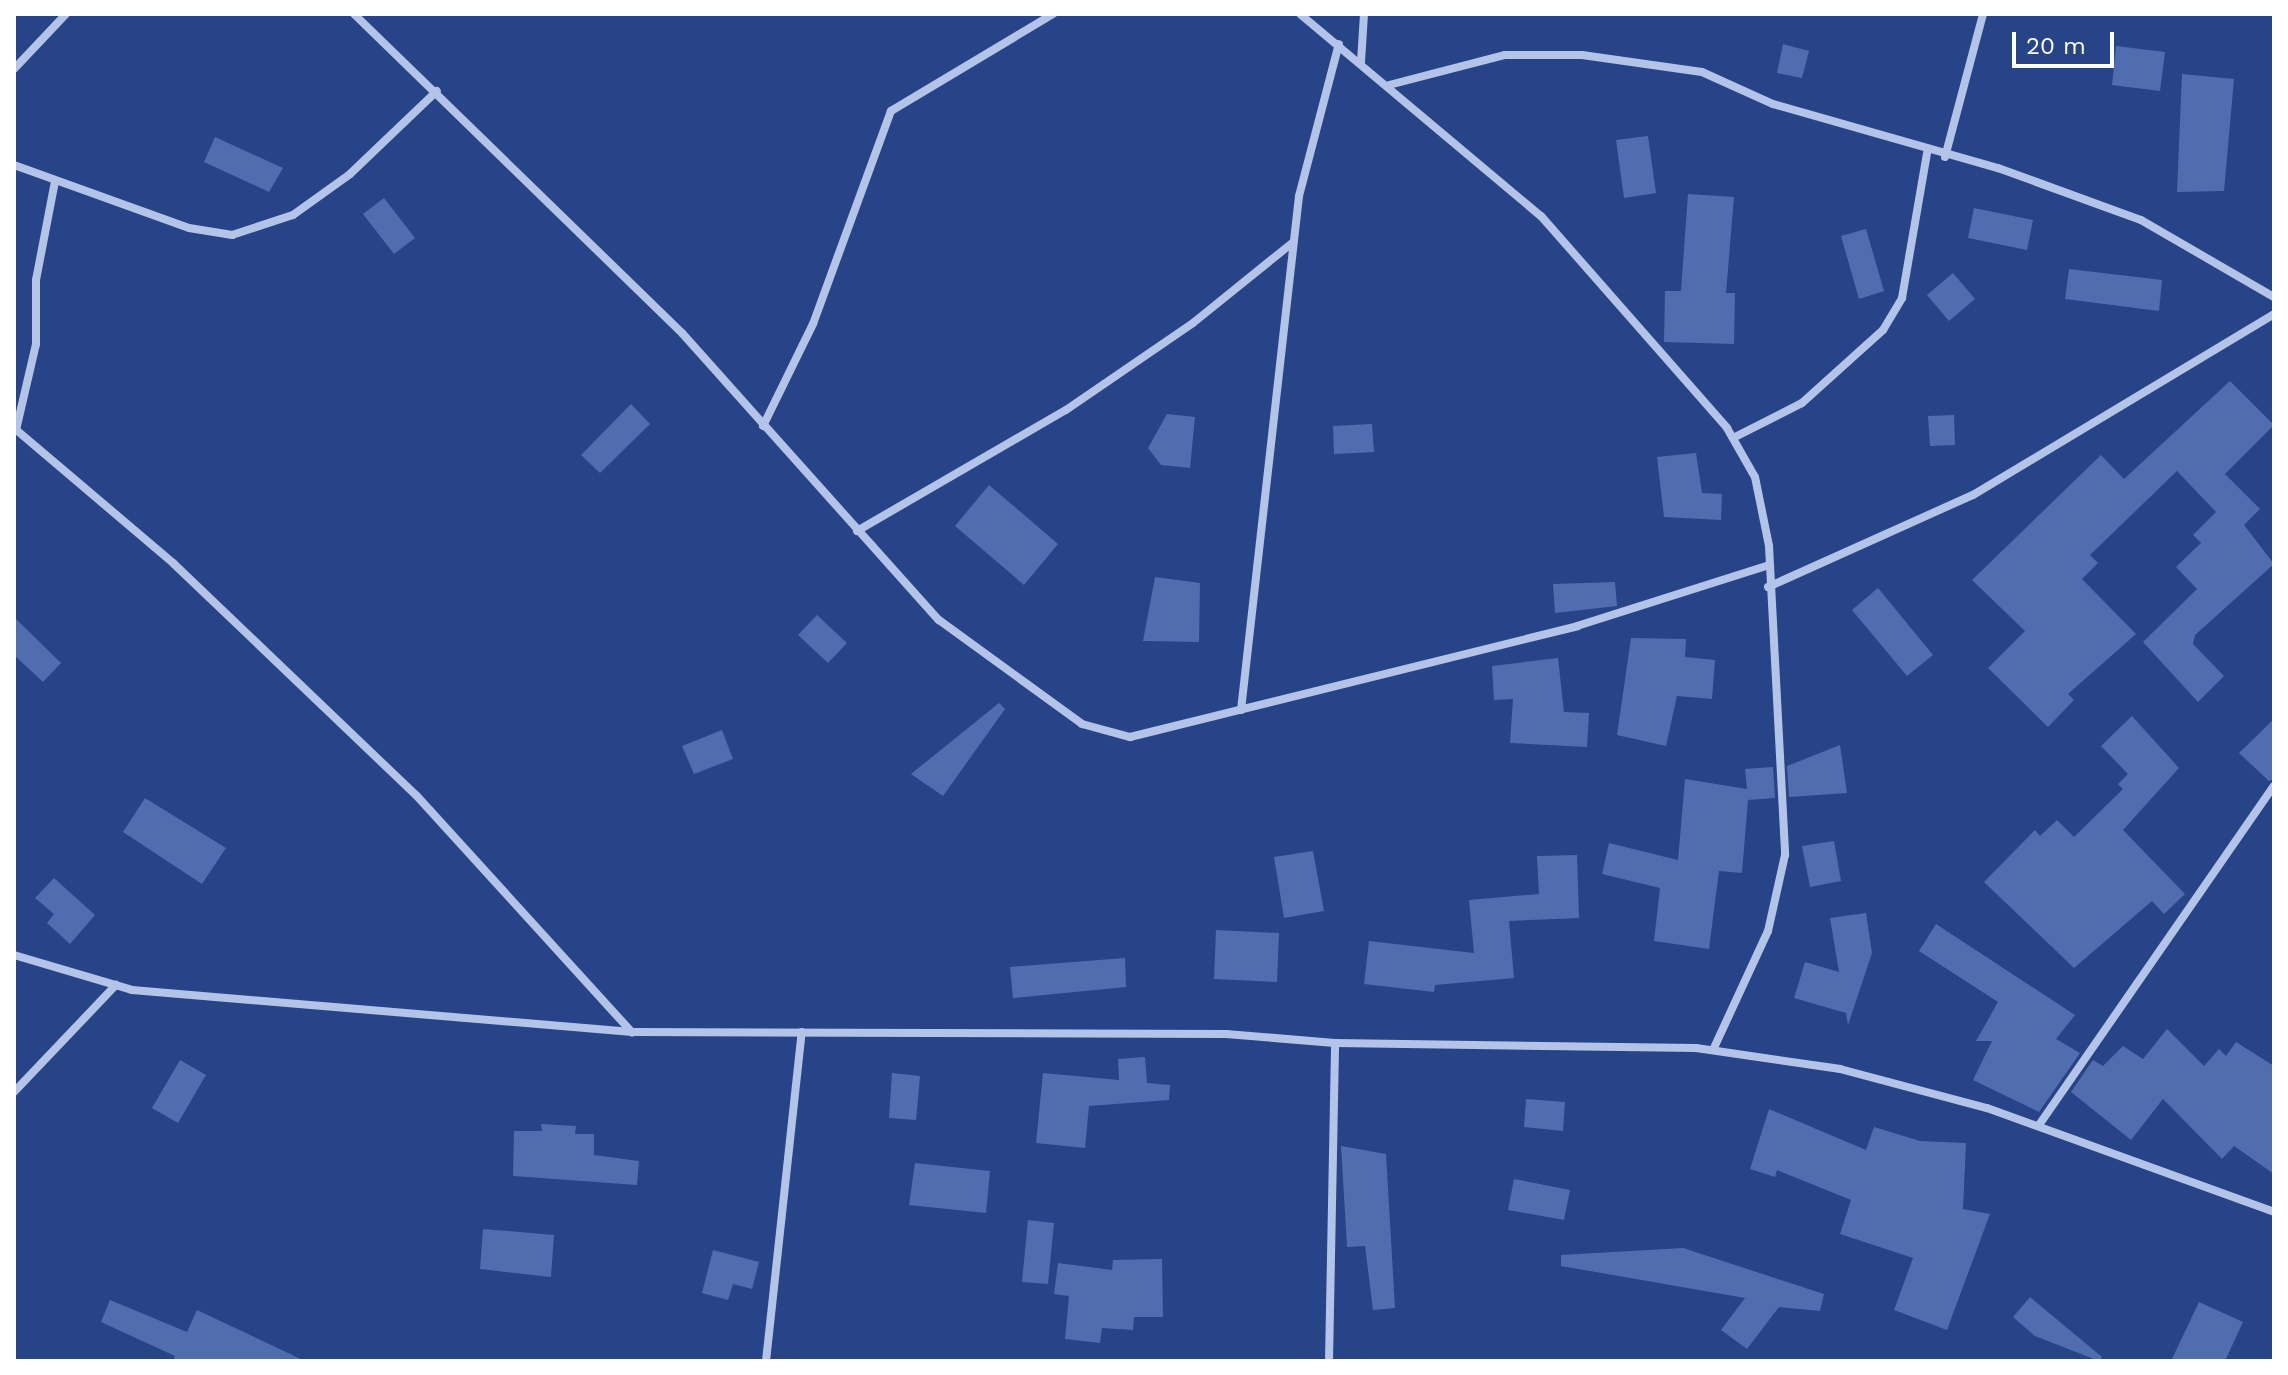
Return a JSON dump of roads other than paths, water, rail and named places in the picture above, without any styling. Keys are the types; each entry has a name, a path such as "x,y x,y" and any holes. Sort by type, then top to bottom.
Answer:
{"street":[{"path":"14,69 66,14"},
{"path":"354,14 437,91 682,333 857,531 951,631 1082,724 1130,737 1577,626 1769,565"},
{"path":"763,426 813,324 891,111 1053,14"},
{"path":"1300,14 1389,85 1541,216 1733,438 1755,477 1769,565 1785,855 1768,931 1713,1050"},
{"path":"1361,62 1364,14"},
{"path":"1945,157 1983,14"},
{"path":"1241,710 1293,242 1339,44"},
{"path":"1389,85 1505,55 1582,55 1702,72 1773,104 2141,220 2274,297"},
{"path":"14,165 189,228 232,235 264,230 350,174 437,91"},
{"path":"1733,438 1802,403 1883,330 1902,298 1927,153"},
{"path":"55,181 36,280 36,344 15,429 173,563 416,795 552,936 632,1032"},
{"path":"857,531 1066,410 1193,323 1293,242"},
{"path":"1768,587 1973,495 2274,314"},
{"path":"2039,1125 2274,786"},
{"path":"14,955 116,985 632,1032 1226,1034 1335,1043 1713,1050 1840,1069 2039,1125 2274,1212"},
{"path":"14,1092 116,985"},
{"path":"766,1361 802,1032"},
{"path":"1329,1361 1335,1043"}]}
